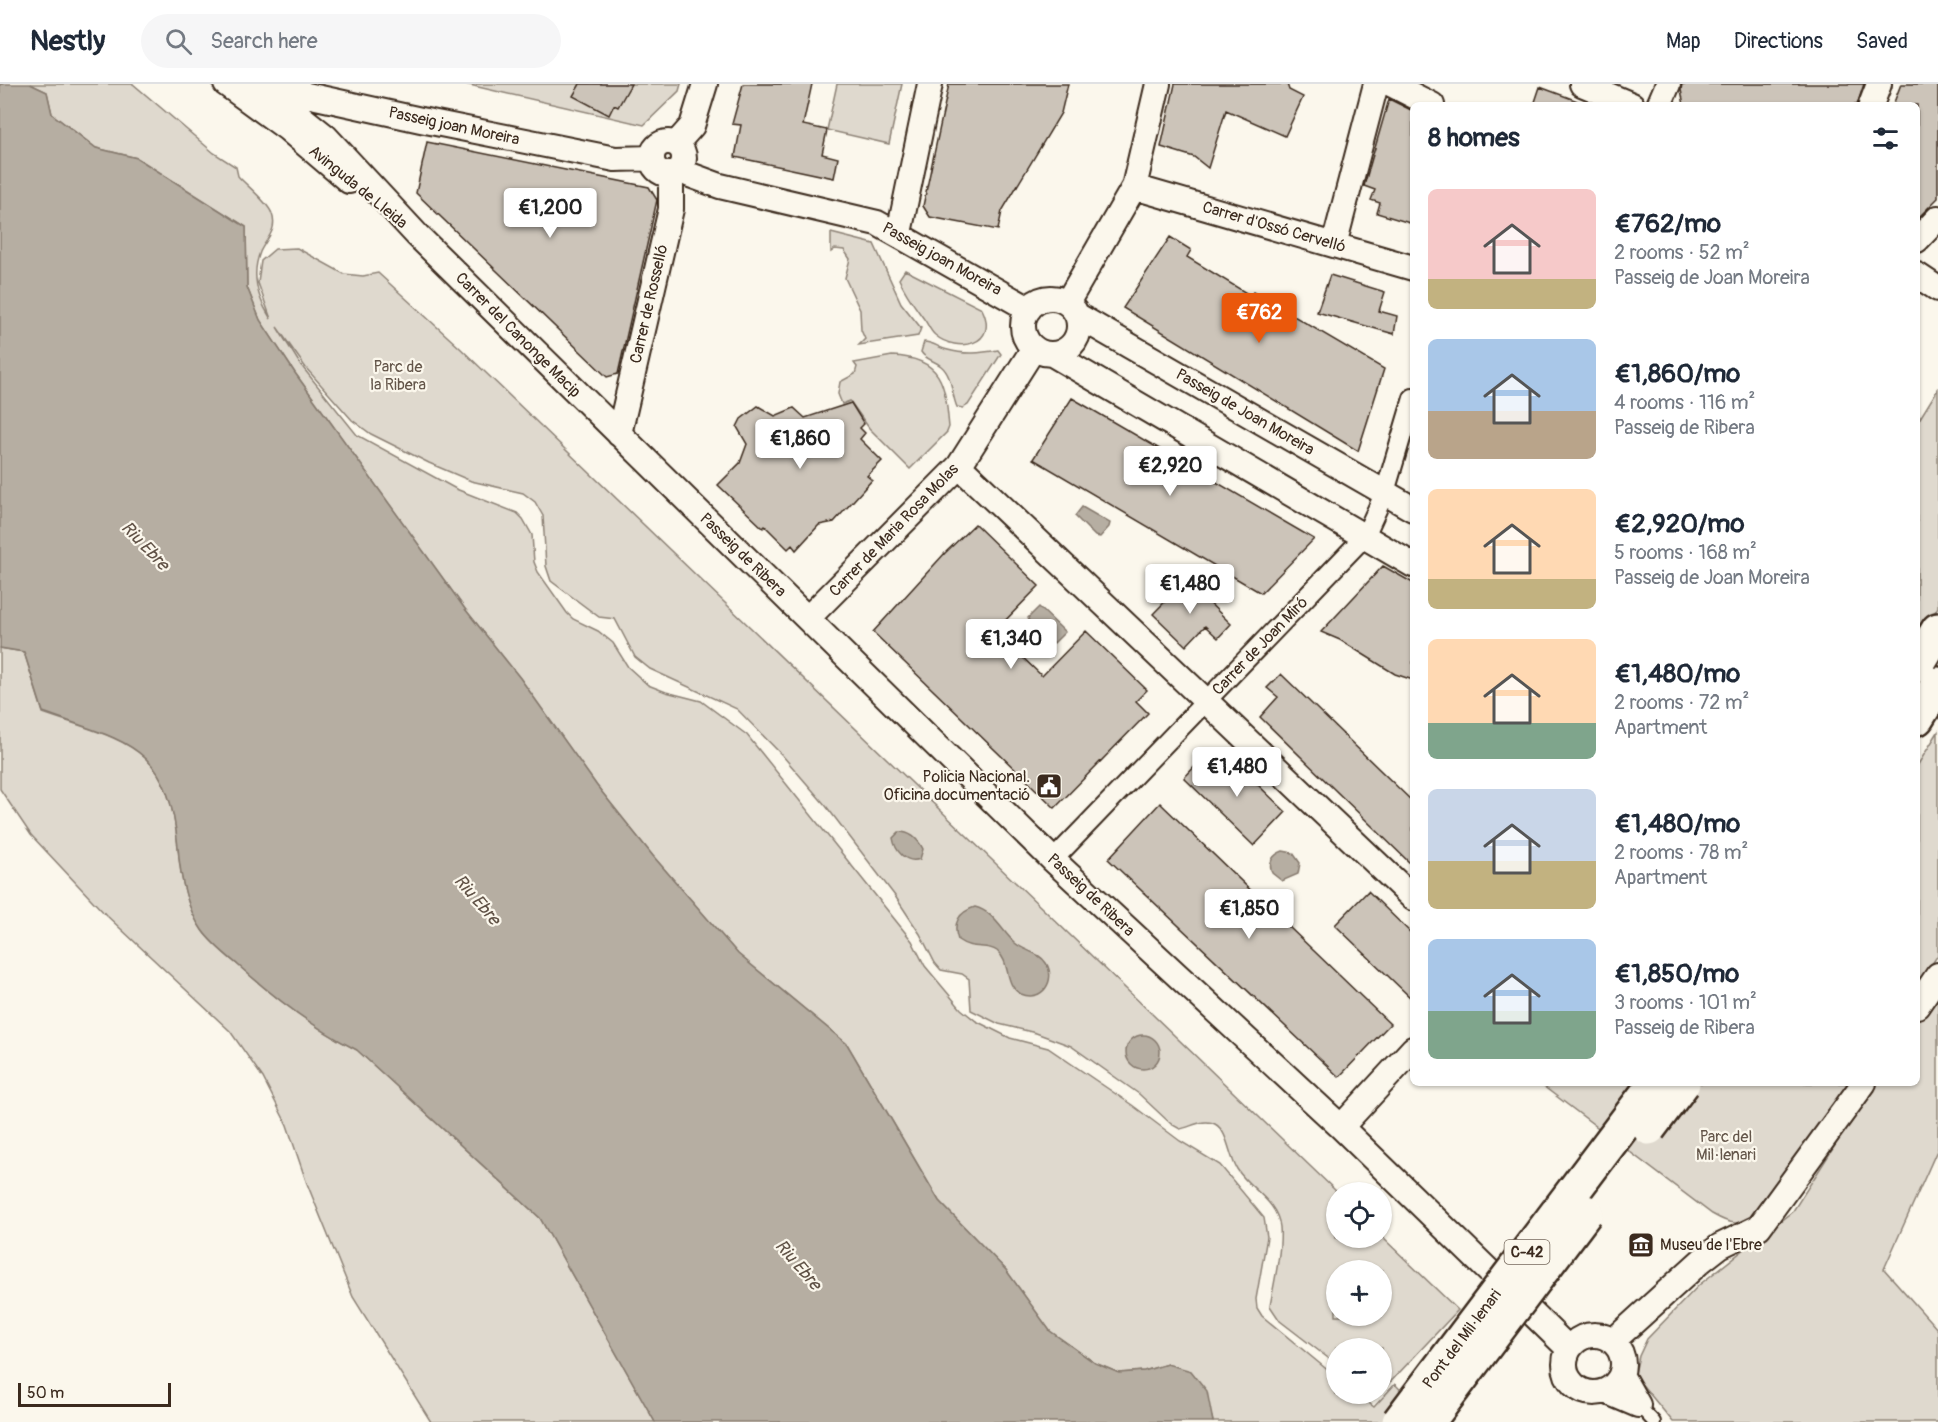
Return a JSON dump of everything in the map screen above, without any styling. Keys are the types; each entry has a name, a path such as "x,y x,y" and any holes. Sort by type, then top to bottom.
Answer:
{"main road":[{"path":"1920,660 1938,630"},
{"path":"1920,713 1938,684"},
{"name":"Pont del Mil·lenari","path":"1399,1422 1653,1086"},
{"name":"Pont del Mil·lenari","path":"1428,1422 1681,1086"}],"street":[{"name":"Avinguda de Lleida","path":"226,84 288,129 417,235"},
{"name":"Avinguda de Lleida","path":"250,84 282,102 330,141 417,235"},
{"name":"Passeig joan Moreira","path":"257,84 615,159 652,158"},
{"path":"676,144 683,153 676,171 662,173 657,169 652,158 656,148 662,144 676,144 692,126 705,84"},
{"path":"899,233 930,84"},
{"path":"1072,310 1134,187 1158,84"},
{"path":"1334,244 1376,84"},
{"path":"1391,84 1426,102"},
{"path":"1582,84 1625,102"},
{"path":"1660,102 1668,84"},
{"path":"1872,102 1879,84"},
{"name":"Avinguda de Lleida","path":"330,141 339,115 348,104"},
{"name":"Passeig joan Moreira","path":"676,171 720,186 877,223 899,233 1029,309"},
{"name":"Carrer de Rosselló","path":"619,434 671,208 676,171"},
{"name":"Carrer d'Ossó Cervelló","path":"1134,187 1410,267"},
{"path":"1920,237 1938,218"},
{"name":"Carrer del Canonge Macip","path":"417,235 619,434"},
{"path":"1920,277 1938,289"},
{"path":"1043,351 1067,349 1074,342 1078,332 1072,310 1057,298 1047,298 1037,302 1029,309 1023,328 1028,341 1043,351 1410,563"},
{"name":"Passeig de Joan Moreira","path":"1072,310 1410,507"},
{"name":"Carrer de Maria Rosa Molas","path":"808,618 959,466 1043,351"},
{"name":"Carrer de Joan Miró","path":"1053,860 1365,536 1385,492 1410,408"},
{"name":"Passeig de Ribera","path":"619,434 1053,860 1341,1127 1569,1349"},
{"path":"959,466 1410,895"},
{"path":"1920,1002 1938,975"},
{"path":"1341,1127 1410,1052"},
{"path":"1613,1341 1711,1253 1760,1227 1862,1086"},
{"path":"1593,1335 1613,1341 1623,1360 1613,1383 1588,1392 1573,1384 1566,1371 1566,1356 1569,1349 1579,1339 1593,1335"},
{"path":"1613,1383 1646,1413"}],"green space":[{"name":"Parc de la Ribera","path":"30,84 133,84 214,153 236,167 238,176 267,205 272,214 274,225 260,252 256,269 259,295 271,319 258,283 261,261 275,249 297,248 344,274 363,276 378,273 459,347 1327,1182 1326,1248 1392,1247 1458,1310 1392,1380 1392,1338 1326,1338 1326,1356 1280,1321 1270,1306 1280,1246 1278,1218 1269,1202 1237,1169 1226,1138 1219,1127 1206,1122 1180,1129 1171,1124 1139,1094 1071,1046 1036,1033 999,1024 971,1010 969,979 962,974 941,970 895,896 826,806 782,755 737,709 650,669 635,657 615,619 599,617 551,581 546,566 543,516 535,502 523,493 471,481 371,434 352,420 306,368 277,327 300,364 357,435 456,489 517,513 532,535 534,562 538,572 573,619 598,631 613,643 628,667 648,685 701,701 747,735 912,941 925,966 961,1009 976,1021 1010,1038 1048,1048 1180,1141 1220,1165 1264,1218 1267,1237 1256,1299 1257,1308 1262,1316 1326,1369 1326,1404 1370,1404 1374,1407 1377,1404 1392,1404 1392,1387 1395,1384 1431,1422 1213,1422 1212,1417 1167,1364 1144,1371 1119,1373 1095,1363 1050,1331 1006,1270 939,1201 847,1044 738,954 653,856 597,786 520,678 465,609 295,373 260,320 247,287 246,227 137,158 96,148 52,114 47,92"},
{"path":"465,84 681,84 679,91 644,125"},
{"path":"837,84 902,84 889,144 827,130"},
{"path":"831,233 874,244 901,303 921,328 918,336 859,345 865,339 861,330 860,310 845,278 850,259 844,250 835,249 831,252"},
{"path":"905,270 982,309 986,321 985,331 981,338 964,345 944,341 935,335 904,290 899,279"},
{"path":"924,342 954,352 973,353 998,350 1001,354 968,405 963,408 957,407 945,370 921,352"},
{"path":"892,356 922,362 931,368 943,386 946,398 949,427 947,432 910,469 869,428 850,401 842,404 838,394 840,382 855,374 857,367 854,363"},
{"path":"1938,389 1938,607 1920,637 1920,418"},
{"path":"0,648 24,652 43,713 121,741 154,767 165,787 173,813 180,869 188,901 196,921 210,940 280,1001 325,1032 357,1050 540,1218 655,1422 431,1422 353,1297 306,1181 287,1125 263,1078 230,1031 106,915 31,835 0,789"},
{"path":"1938,732 1938,955 1920,982 1920,761"},
{"path":"1938,984 1938,1148 1884,1269 1938,1330 1938,1422 1673,1422 1635,1373 1639,1356 1647,1339 1699,1285 1793,1211 1873,1086 1920,1086 1920,1012"},
{"name":"Parc del Mil·lenari","path":"1543,1086 1848,1086 1757,1213 1745,1221 1735,1223 1712,1214"}],"water":[{"name":"Riu Ebre","path":"0,84 30,84 47,92 52,114 96,148 137,158 246,227 247,287 260,320 295,373 465,609 520,678 597,786 653,856 738,954 847,1044 939,1201 1006,1270 1050,1331 1095,1363 1119,1373 1144,1371 1167,1364 1191,1371 1207,1391 1213,1422 655,1422 540,1218 357,1050 325,1032 280,1001 210,940 196,921 188,901 180,869 173,813 165,787 154,767 139,752 121,741 43,712 24,652 0,648"},
{"path":"1082,507 1110,523 1100,537 1095,536 1075,516"},
{"path":"1039,607 1065,632 1054,643 1035,637 1028,618"},
{"path":"899,832 910,835 919,842 923,849 920,859 910,860 899,852 893,838"},
{"path":"1283,851 1293,853 1300,863 1298,874 1282,881 1272,873 1270,866 1274,857"},
{"path":"975,907 992,917 1015,943 1043,959 1050,976 1046,988 1041,993 1029,996 1016,990 1004,961 997,951 988,947 969,945 958,940 956,928 958,919"},
{"path":"1143,1035 1155,1040 1160,1052 1155,1064 1143,1069 1131,1064 1126,1052 1131,1040"}],"building":[{"path":"580,84 631,84 618,107 614,105 609,115 573,96"},
{"path":"743,84 812,84 803,125 827,130 822,154 838,158 834,178 735,157 741,125 732,124"},
{"path":"949,84 1068,84 1061,113 1002,211 998,230 930,217 923,206"},
{"path":"1175,84 1287,84 1289,90 1303,97 1285,136 1226,110 1208,168 1194,157 1161,147"},
{"path":"1682,84 1864,84 1858,102 1683,102"},
{"path":"1901,84 1938,84 1938,198 1920,216 1920,102 1894,102"},
{"path":"1540,87 1580,102 1535,102"},
{"path":"1389,99 1410,110 1410,223 1377,213 1380,203 1371,200 1375,190 1364,186"},
{"path":"427,142 649,187 657,200 618,374 607,377 416,193"},
{"path":"1170,237 1191,250 1187,257 1251,296 1253,292 1384,369 1358,451 1123,308"},
{"path":"1330,275 1385,292 1379,311 1397,316 1394,334 1317,312"},
{"path":"1072,398 1314,539 1261,593 1033,459"},
{"path":"851,403 864,424 860,428 865,433 860,439 882,461 867,476 872,480 834,522 819,525 796,550 792,545 788,549 718,485 740,463 747,444 737,427 741,419 758,406 775,416 794,408 805,418"},
{"path":"975,524 1039,586 995,631 1042,676 1086,631 1147,690 1136,701 1148,713 1055,808 873,632 945,553"},
{"path":"1383,566 1410,581 1410,679 1395,674 1340,640 1321,632"},
{"path":"1186,580 1231,624 1218,638 1205,626 1186,646 1153,614"},
{"path":"1281,674 1410,799 1410,863 1260,717 1278,697 1267,688"},
{"path":"1226,754 1286,812 1254,846 1184,778 1198,763 1209,773"},
{"path":"1160,803 1390,1024 1339,1077 1108,859"},
{"path":"1368,891 1410,932 1410,997 1335,925"}],"place":[{"name":"Policia Nacional. Oficina documentació","path":"1049,786"},
{"name":"Museu de l'Ebre","path":"1641,1245"}]}
